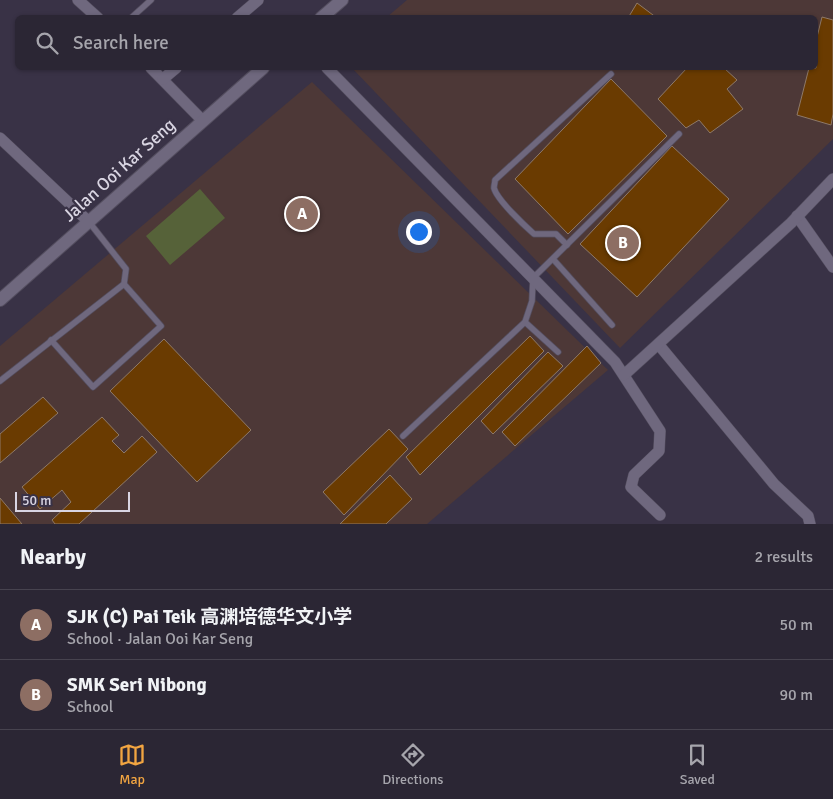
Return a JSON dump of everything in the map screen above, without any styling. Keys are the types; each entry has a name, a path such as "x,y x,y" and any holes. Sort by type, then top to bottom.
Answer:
{"main road":[{"path":"324,15 342,0"},
{"name":"Jalan Ooi Kar Seng","path":"0,300 261,70"}],"street":[{"path":"78,0 95,15"},
{"path":"240,15 258,0"},
{"path":"153,70 202,120"},
{"path":"163,78 173,70"},
{"path":"329,70 615,362 660,431 659,451 634,475 631,487 660,515"},
{"path":"0,138 88,221"},
{"path":"624,375 797,216 833,178"},
{"path":"797,216 833,267"},
{"path":"658,345 774,484 808,516 810,524"}],"lane":[{"path":"134,15 152,0"},
{"path":"567,245 556,234 534,234 518,221 494,188 495,180 611,74"},
{"path":"403,436 525,322 532,301 533,278 680,134"},
{"path":"0,382 124,284 126,269 88,221"},
{"path":"553,259 612,325"},
{"path":"51,340 93,387 161,326 124,284"},
{"path":"525,322 558,352"}],"shaded area":[{"path":"407,0 833,0 833,139 620,348 354,70 818,70 818,15 389,15"},
{"path":"312,82 608,370 427,524 0,524 0,346"}],"green space":[{"path":"200,189 225,218 170,265 146,236"}],"building":[{"path":"637,3 653,15 630,15"},
{"path":"822,17 833,20 833,114 831,125 797,115 808,70 818,70 818,33"},
{"path":"685,70 726,70 737,80 727,89 743,109 710,133 699,120 686,128 658,99"},
{"path":"611,79 667,136 568,234 515,179"},
{"path":"672,146 729,199 637,297 580,244"},
{"path":"530,336 544,351 420,475 406,457"},
{"path":"164,339 251,430 197,482 110,391"},
{"path":"587,346 601,363 515,446 502,432"},
{"path":"548,352 563,366 493,434 481,421"},
{"path":"43,397 58,413 0,463 0,434"},
{"path":"102,417 119,435 112,441 124,453 142,436 157,452 79,524 55,524 52,520 71,502 62,490 40,509 22,487"},
{"path":"389,429 408,449 344,515 323,492"},
{"path":"390,475 412,499 386,524 340,524"},
{"path":"0,498 22,524 0,524"}],"place":[{"name":"SJK (C) Pai Teik 高渊培德华文小学","path":"302,214"},
{"name":"SMK Seri Nibong","path":"623,243"}]}
